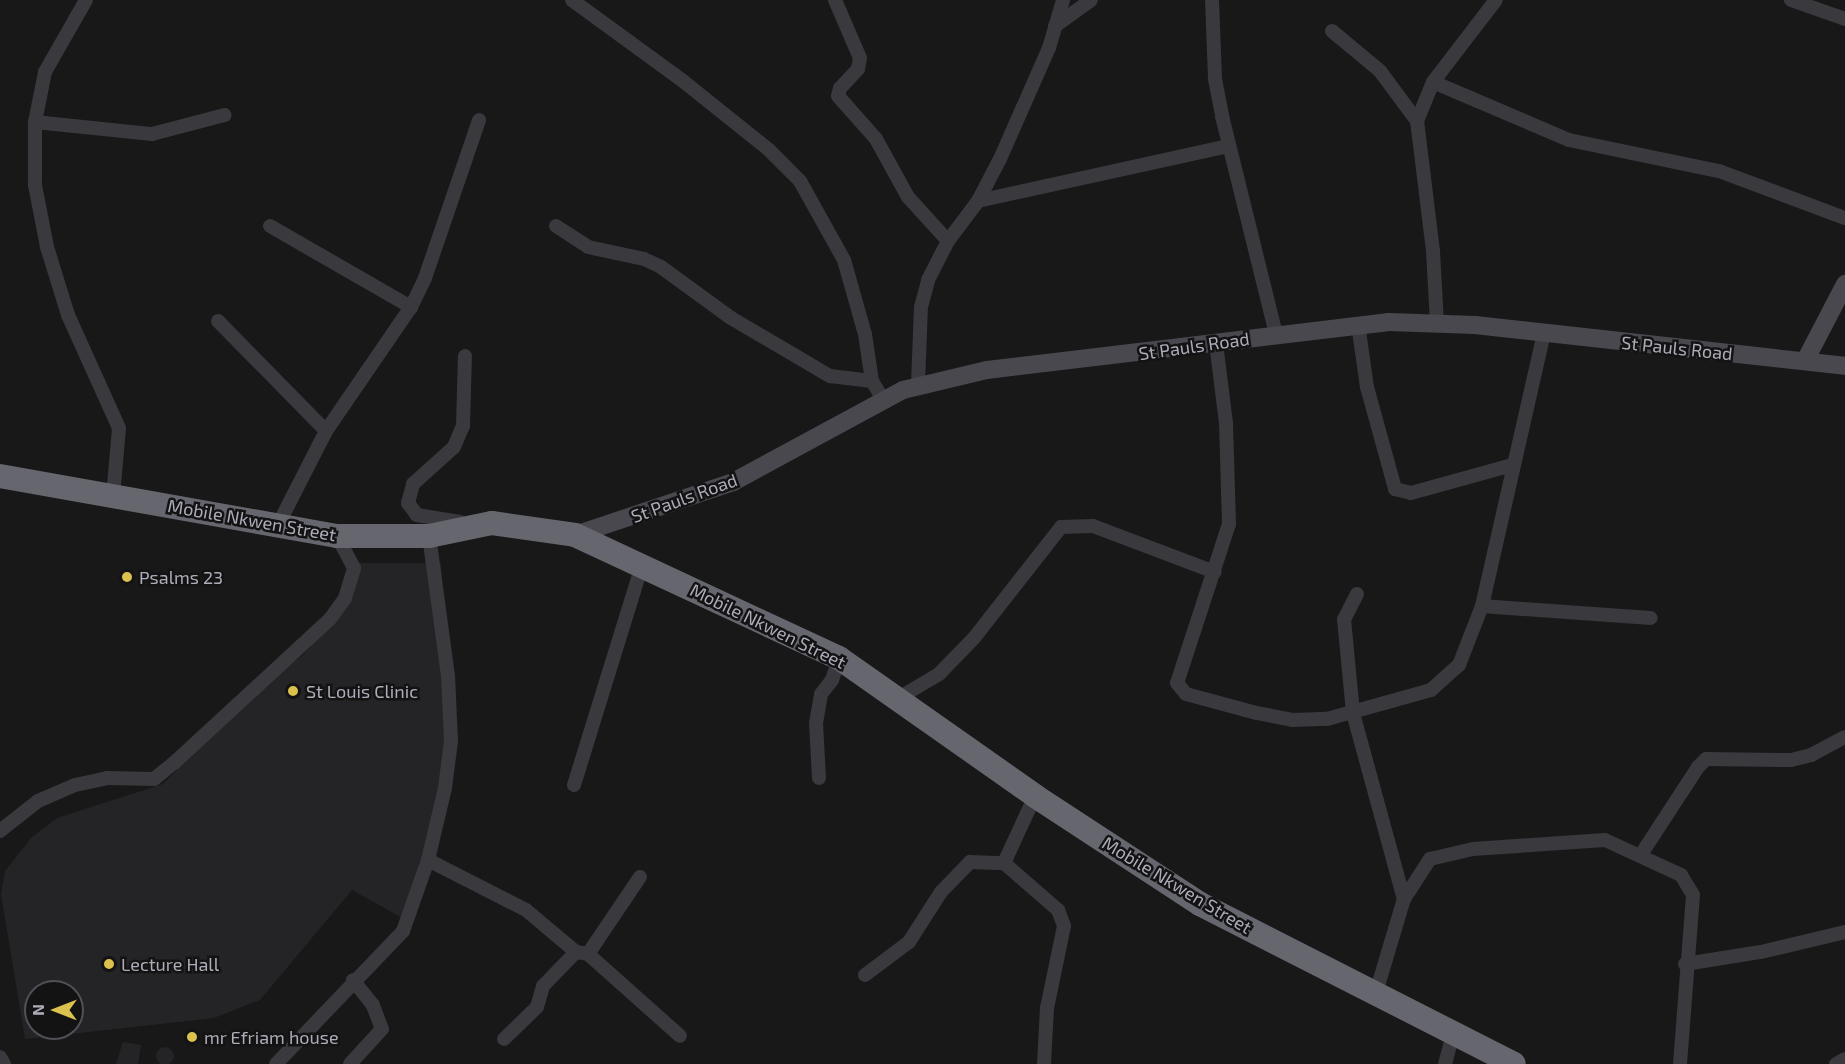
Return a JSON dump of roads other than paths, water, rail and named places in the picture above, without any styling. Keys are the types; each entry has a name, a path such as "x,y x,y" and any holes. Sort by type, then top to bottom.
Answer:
{"highway":[{"name":"Mobile Nkwen Street","path":"0,476 279,523 337,536 429,536 492,523 575,535 839,658 1035,796 1200,904 1375,996 1514,1064"}],"street":[{"path":"86,0 45,72 34,122 35,185 47,247 68,315 119,428 113,496"},
{"path":"572,0 700,95 769,150 800,181 844,260 865,334 872,381 884,401"},
{"path":"835,0 860,58 858,69 840,88 838,96 876,139 908,198 948,241"},
{"path":"918,384 921,307 928,280 948,241 978,201 1029,94 1063,0"},
{"path":"1055,26 1091,0"},
{"path":"1212,0 1215,79 1229,146 1276,335"},
{"path":"1437,323 1433,250 1418,121 1433,82 1496,0"},
{"path":"1791,0 1845,19"},
{"path":"1332,31 1380,71 1418,121"},
{"path":"1433,82 1569,140 1719,171 1845,218"},
{"path":"34,122 152,134 225,115"},
{"path":"279,523 326,431 411,307 425,278 479,120"},
{"path":"978,201 1229,146"},
{"path":"270,226 411,307"},
{"path":"556,226 588,247 644,259 661,267 731,318 831,376 872,381"},
{"path":"1805,361 1845,284"},
{"path":"218,321 326,431"},
{"name":"St Pauls Road","path":"575,535 733,482 918,384 987,369 1358,324 1437,323 1845,366"},
{"path":"1358,324 1367,387 1395,489 1411,494 1513,465"},
{"path":"1216,343 1230,493 1229,524 1215,572 1179,671 1177,683 1186,694 1292,720 1327,719 1431,690 1459,665 1482,606 1544,333"},
{"path":"465,356 463,426 454,447 412,484 408,503 417,515 492,523"},
{"path":"897,699 939,674 974,638 1061,527 1093,526 1215,572"},
{"path":"0,831 38,801 75,785 107,778 154,779 174,763 335,612 345,598 354,568 337,536"},
{"path":"276,1064 353,980 404,931 428,860 447,780 451,741 448,676 429,536"},
{"path":"574,785 642,565"},
{"path":"1357,594 1344,619 1353,713 1404,899"},
{"path":"1482,606 1651,618"},
{"path":"819,778 816,723 821,694 832,680 839,658"},
{"path":"1640,856 1698,766 1706,759 1791,760 1811,755 1845,737"},
{"path":"1004,863 1035,796"},
{"path":"1375,996 1404,899 1430,858 1473,849 1591,839 1605,840 1681,875 1688,883 1693,895 1685,964 1680,1064"},
{"path":"428,860 526,910 582,953 680,1036"},
{"path":"865,975 909,942 941,892 970,862 1004,863 1058,910 1064,926 1047,1008 1044,1064"},
{"path":"504,1039 537,1007 543,986 582,953 640,877"},
{"path":"1685,964 1761,952 1845,932"},
{"path":"350,1064 382,1029 373,1005 353,980"},
{"path":"1445,1064 1453,1035"},
{"path":"0,1057 4,1064"},
{"path":"1836,1064 1845,1059"}],"place":[{"name":"Psalms 23","path":"127,577"},
{"name":"St Louis Clinic","path":"293,691"},
{"name":"Lecture Hall","path":"109,964"},
{"name":"mr Efriam house","path":"192,1037"}]}
